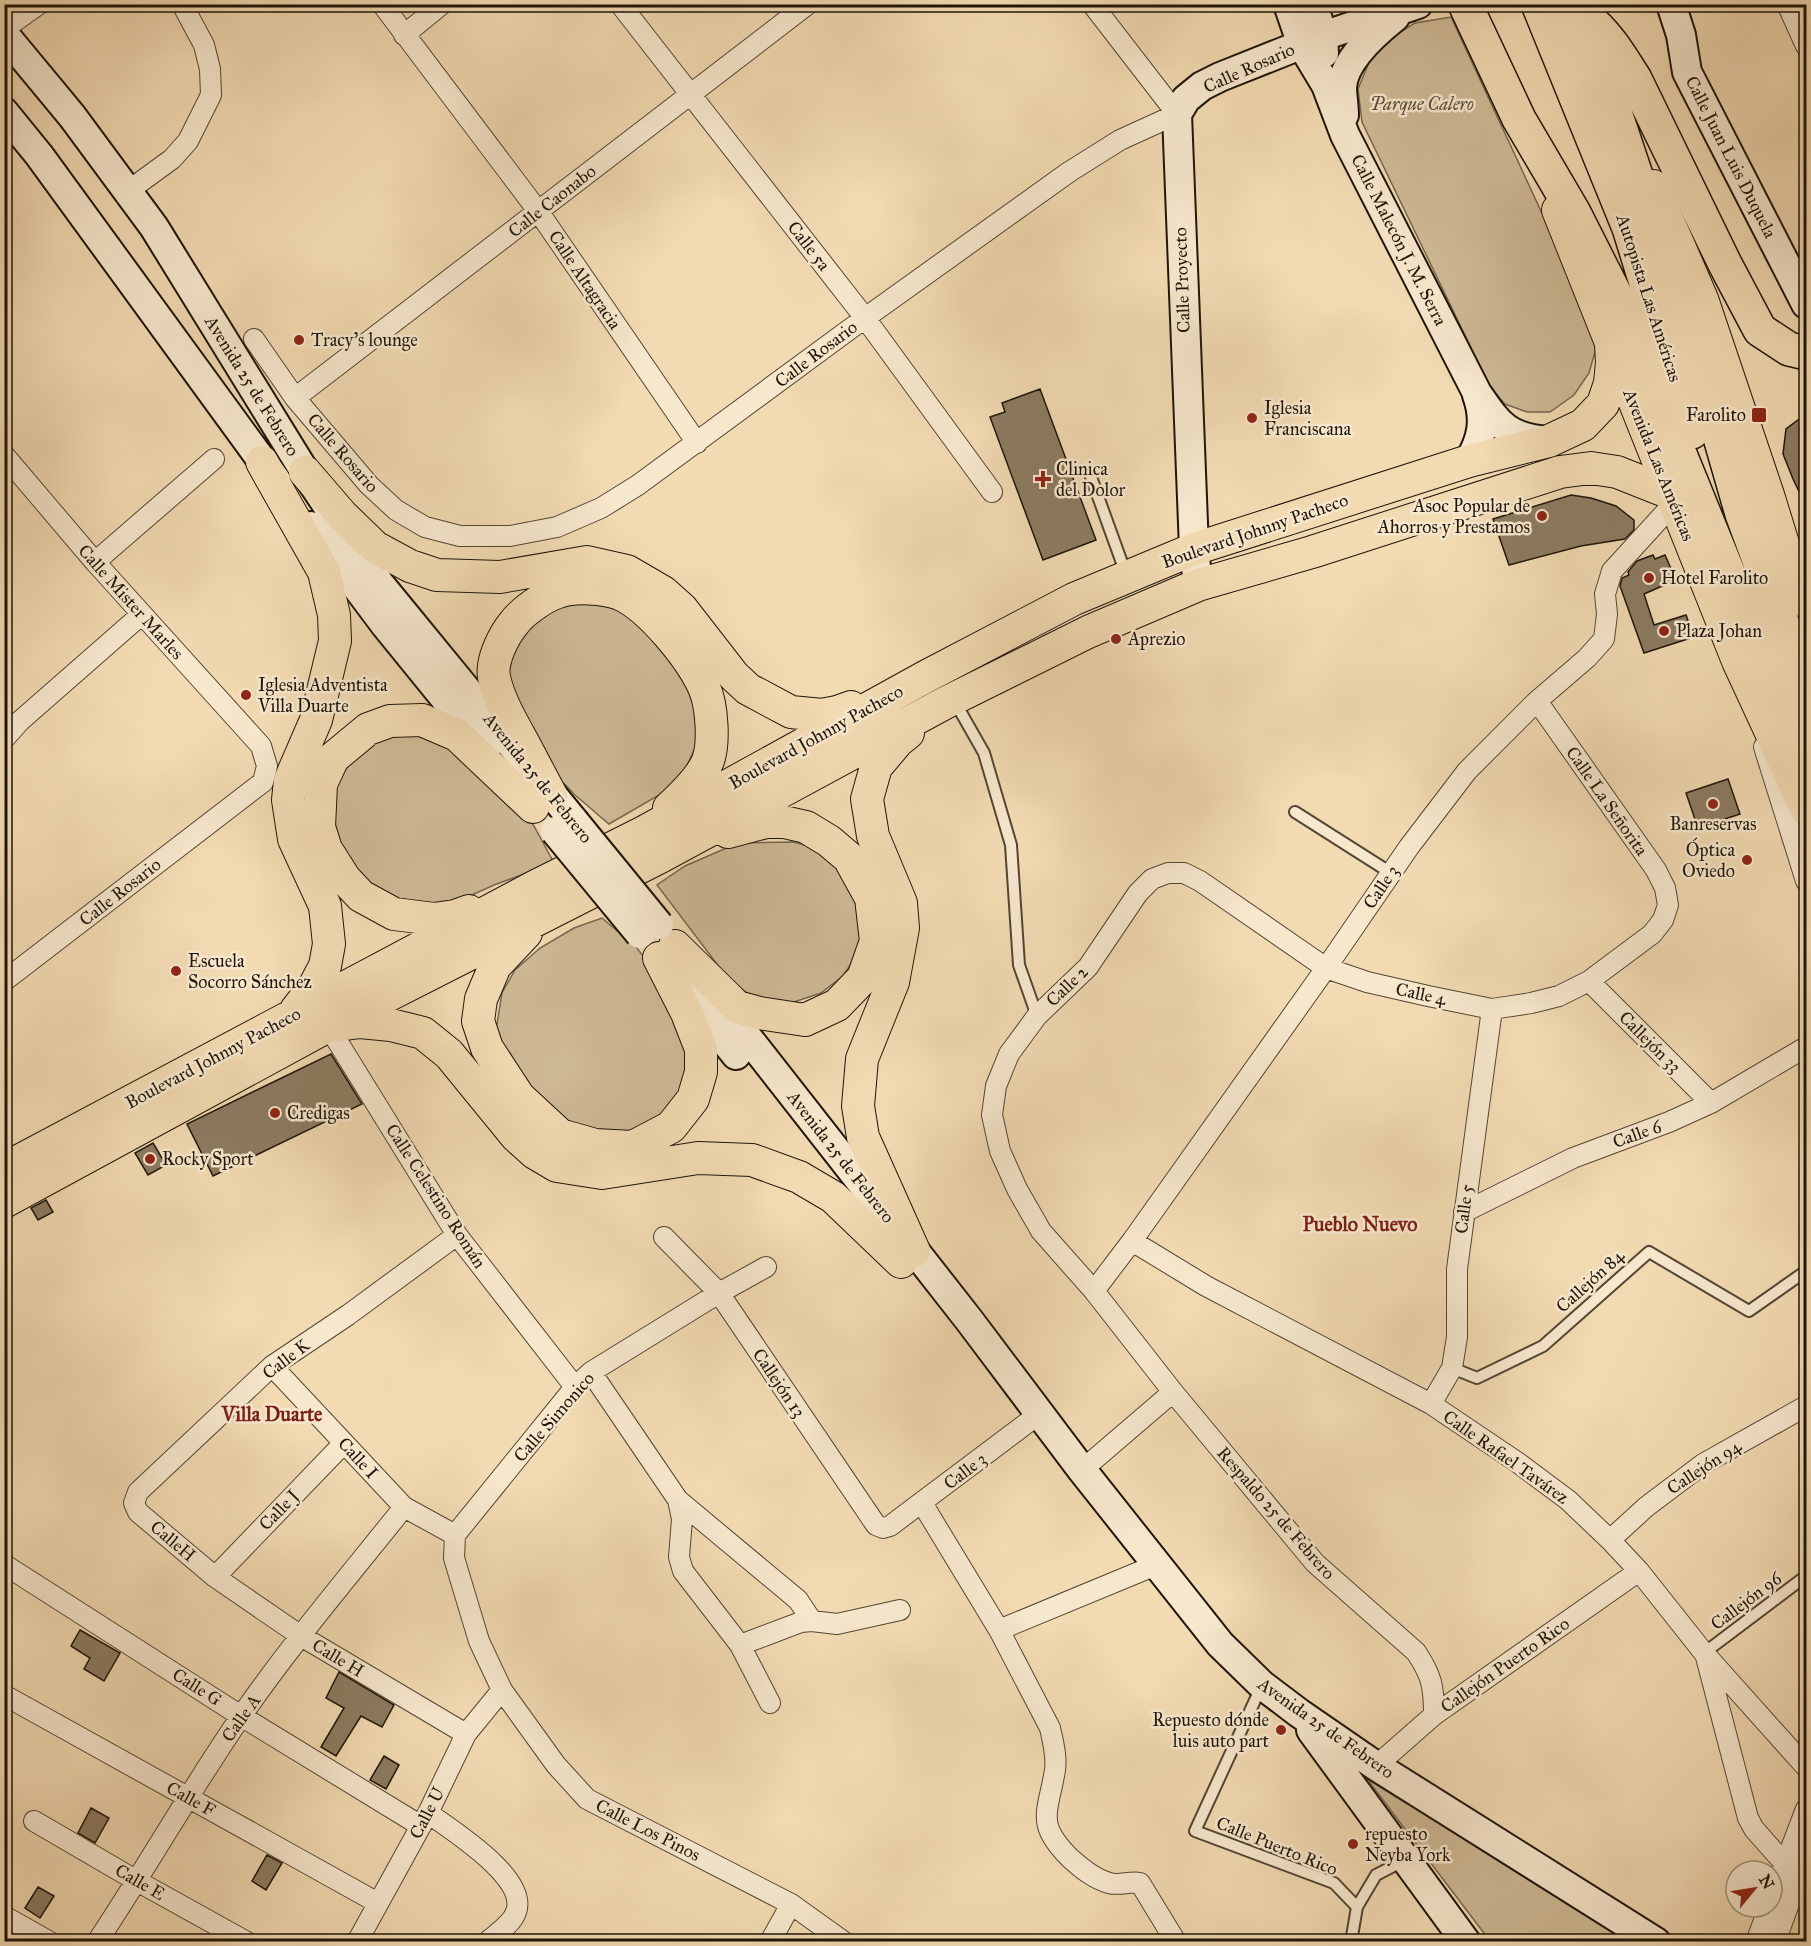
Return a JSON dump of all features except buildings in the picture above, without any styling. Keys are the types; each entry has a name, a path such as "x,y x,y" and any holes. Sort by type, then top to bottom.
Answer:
{"highway":[{"name":"Autopista Las Américas","path":"1538,4 1629,228 1691,430 1742,579 1806,727"},
{"name":"Autopista Las Américas","path":"1573,6 1608,91 1700,368 1742,514 1786,633 1806,676"},
{"path":"1573,6 1602,33 1635,79 1725,264 1760,330 1790,349 1806,353"},
{"name":"Autopista Las Américas","path":"1468,11 1519,118 1574,211 1614,292 1754,636 1806,743"}],"main road":[{"path":"1288,4 1313,40"},
{"path":"1313,4 1313,40"},
{"path":"1361,4 1411,7"},
{"name":"Calle Juan Luis Duquela","path":"1671,4 1681,35 1687,72 1806,304"},
{"name":"Calle Rosario","path":"1177,114 1186,99 1202,86 1220,77 1313,40 1411,7"},
{"path":"1346,135 1342,85 1350,63 1375,33 1411,7"},
{"name":"Avenida 25 de Febrero","path":"4,34 72,116 154,227 305,472 379,583 542,801"},
{"name":"Calle Malecón J. M. Serra","path":"1313,40 1326,85 1346,135 1477,393 1493,416 1505,428 1528,439 1549,441"},
{"path":"1608,91 1649,176 1702,299 1784,547 1806,602"},
{"name":"Avenida 25 de Febrero","path":"4,112 39,155 262,462 386,626 564,826 908,1256 957,1332 1039,1414 1220,1644 1262,1685 1376,1766 1656,1941"},
{"name":"Calle Proyecto","path":"1177,114 1194,549 1198,585"},
{"name":"Avenida Las Américas","path":"1519,118 1563,221 1738,661 1806,808"},
{"name":"Boulevard Johnny Pacheco","path":"653,844 927,676 1074,599 1194,549 1469,461 1549,441 1583,425 1603,404 1610,382 1611,345"},
{"name":"Calle Malecón J. M. Serra","path":"1469,461 1481,436 1483,418 1477,393"},
{"path":"262,462 324,572 334,615 335,641 316,720 290,780 288,800 294,839 325,906 329,944 325,966 315,987 286,1019"},
{"name":"Boulevard Johnny Pacheco","path":"11,1177 286,1019 542,900 1088,632 1198,585 1323,549 1560,472 1591,468 1617,472 1672,498"},
{"path":"305,472 342,515 375,547 410,566 437,575 500,577 587,562 627,571 663,592 682,609 734,676 748,689 791,712 822,715 837,712 927,676"},
{"path":"542,801 493,675 497,653 506,632 522,612 558,592 595,588 619,594 638,604 695,669 705,690 712,727 707,762 653,844"},
{"path":"908,1256 863,1137 858,1106 862,1059 893,982 903,928 901,903 873,836 867,799 876,767 898,741 949,701"},
{"path":"542,801 457,735 423,720 390,722 368,729 333,758 321,784 319,827 326,849 345,879 361,896 394,914 434,919 542,900"},
{"path":"653,844 732,831 766,822 784,822 806,827 829,841 849,858 871,898 876,941 863,978 837,1005 805,1020 737,1007 658,941"},
{"path":"542,900 514,944 495,966 481,999 478,1022 487,1048 519,1097 560,1135 595,1144 633,1147 671,1127 693,1099 702,1072 702,1049 658,941"},
{"name":"Boulevard Johnny Pacheco","path":"11,1177 328,1026 542,900"},
{"path":"328,1026 360,1022 391,1025 423,1033 449,1054 516,1136 535,1153 557,1166 602,1173 698,1158 752,1160 799,1177 833,1197 908,1256"},
{"path":"1299,1713 1466,1941"}],"street":[{"path":"4,29 39,4"},
{"path":"128,191 172,159 188,141 211,94 210,69 204,45 182,4"},
{"name":"Calle Altagracia","path":"382,4 538,211 697,443"},
{"path":"404,35 441,4"},
{"name":"Calle 5a","path":"620,4 865,318 992,492"},
{"name":"Calle Caonabo","path":"295,398 808,4"},
{"path":"1092,4 1177,114"},
{"path":"1787,4 1806,46"},
{"name":"Calle Rosario","path":"254,339 295,398 369,485 396,510 425,527 460,536 510,536 557,527 601,508 638,485 1069,171 1120,140 1177,114"},
{"name":"Calle Mister Marles","path":"4,454 141,615 261,746"},
{"path":"95,562 214,459"},
{"name":"Calle 3","path":"1094,1291 1326,968 1391,873 1467,771 1537,701 1587,658 1604,639 1607,614 1605,594 1612,571 1672,498"},
{"path":"4,739 20,721 141,615"},
{"path":"1738,661 1806,881"},
{"name":"Calle La Señorita","path":"1537,701 1656,870 1665,888 1668,905"},
{"name":"Calle Rosario","path":"4,981 263,782 267,766 261,746"},
{"name":"Calle 4","path":"1168,873 1184,873 1200,881 1326,968 1367,982 1492,1009 1531,1004 1559,996 1589,981 1652,934 1664,920 1668,905"},
{"name":"Calle 2","path":"992,1115 996,1086 1009,1054 1037,1016 1088,967 1138,893 1152,879 1168,873"},
{"name":"Callejón 33","path":"1589,981 1711,1102"},
{"name":"Calle 5","path":"1431,1404 1452,1368 1457,1337 1457,1269 1492,1009"},
{"name":"Calle Celestino Román","path":"328,1026 457,1235 575,1387"},
{"name":"Calle 6","path":"1464,1212 1573,1158 1669,1122 1711,1102 1806,1047"},
{"name":"Respaldo 25 de Febrero","path":"992,1115 1000,1151 1017,1189 1041,1231 1094,1291 1173,1392 1315,1563 1416,1652 1427,1668 1434,1690 1434,1715"},
{"name":"Calle K","path":"134,1503 138,1492 272,1366 348,1315 457,1235"},
{"name":"Callejón 13","path":"664,1237 719,1293 876,1526 890,1526"},
{"name":"Calle Rafael Tavárez","path":"1132,1241 1206,1286 1431,1404 1568,1500 1639,1571 1704,1653 1806,1767"},
{"name":"Calle Simonico","path":"455,1535 575,1387 591,1372 719,1293 766,1267"},
{"name":"Calle I","path":"272,1366 404,1508 455,1535"},
{"path":"591,1372 678,1500 798,1600 812,1621"},
{"path":"1082,1470 1173,1392"},
{"name":"Callejón 94","path":"1610,1540 1665,1492 1703,1464 1806,1406"},
{"name":"Calle 3","path":"890,1526 1039,1414"},
{"name":"Calle J","path":"215,1577 344,1443"},
{"path":"678,1500 682,1519 679,1557 683,1571 740,1645 770,1703"},
{"name":"CalleH","path":"134,1503 138,1512 215,1577"},
{"path":"922,1503 999,1630 1050,1728 1054,1745 1055,1767 1046,1815 1047,1827 1052,1837 1077,1864 1097,1878 1121,1885 1140,1883 1176,1941"},
{"name":"Calle A","path":"97,1941 241,1716 301,1636 404,1508"},
{"name":"Calle Los Pinos","path":"455,1535 454,1558 479,1641 502,1690 556,1765 587,1799 791,1904 844,1941"},
{"name":"Calle G","path":"5,1565 241,1716 487,1856 509,1881 518,1900 516,1913 502,1930 487,1941"},
{"path":"999,1630 1156,1565"},
{"name":"Callejón Puerto Rico","path":"1376,1766 1434,1715 1639,1571"},
{"name":"Calle H","path":"215,1577 301,1636 466,1734"},
{"path":"740,1645 801,1622 837,1624 900,1610"},
{"path":"1704,1653 1748,1818 1754,1829 1785,1864 1806,1809"},
{"name":"Calle U","path":"357,1941 424,1820 466,1734 502,1690"},
{"name":"Calle F","path":"4,1695 378,1903"},
{"name":"Calle E","path":"34,1821 247,1941"},
{"path":"1775,1941 1806,1857"},
{"path":"770,1941 791,1904"},
{"path":"4,1916 50,1941"},
{"path":"1756,1941 1764,1919"}],"lane":[{"path":"1091,477 1127,577"},
{"path":"949,701 984,753 1011,845 1019,965 1037,1016"},
{"path":"1295,812 1391,873"},
{"name":"Callejón 84","path":"1452,1368 1477,1378 1541,1347 1649,1252 1749,1311 1806,1270"},
{"name":"Callejón 96","path":"1704,1653 1806,1576"},
{"name":"Calle Puerto Rico","path":"1262,1685 1195,1831 1334,1883 1357,1907"},
{"path":"1352,1941 1357,1907 1377,1875 1406,1860"}],"green space":[{"name":"Parque Calero","path":"1451,17 1585,306 1597,345 1589,373 1574,395 1550,412 1527,412 1505,404 1490,387 1362,122 1358,89 1370,60 1387,40 1415,23"},
{"path":"578,597 625,604 691,682 697,714 696,746 685,770 661,794 609,824 575,795 552,771 515,718 506,662 522,633 547,610"},
{"path":"428,727 503,787 534,826 554,863 463,899 432,908 401,906 351,875 331,816 336,786 352,759 377,739"},
{"path":"793,842 817,848 840,864 864,914 858,953 843,976 821,993 794,1002 779,1002 752,996 729,980 657,885 685,866 738,843"},
{"path":"602,918 636,947 660,977 689,1039 684,1096 659,1121 627,1134 591,1137 523,1093 496,1030 502,993 515,970 540,948 574,928"},
{"path":"1367,1779 1630,1941 1490,1941"}],"place":[{"name":"Tracy's lounge","path":"299,340"},
{"name":"Farolito","path":"1759,415"},
{"name":"Iglesia Franciscana","path":"1252,418"},
{"name":"Clinica del Dolor","path":"1043,479"},
{"name":"Asoc Popular de Ahorros y Prestamos","path":"1542,516"},
{"name":"Hotel Farolito","path":"1649,578"},
{"name":"Plaza Johan","path":"1664,631"},
{"name":"Aprezio","path":"1116,639"},
{"name":"Iglesia Adventista Villa Duarte","path":"246,695"},
{"name":"Banreservas","path":"1713,804"},
{"name":"Óptica Oviedo","path":"1747,860"},
{"name":"Escuela Socorro Sánchez","path":"176,971"},
{"name":"Credigas","path":"275,1113"},
{"name":"Rocky Sport","path":"150,1159"},
{"name":"Repuesto dónde luis auto part","path":"1281,1730"},
{"name":"repuesto Neyba York","path":"1353,1844"}],"district":[{"name":"Pueblo Nuevo","path":"1360,1224"},
{"name":"Villa Duarte","path":"272,1414"}]}
